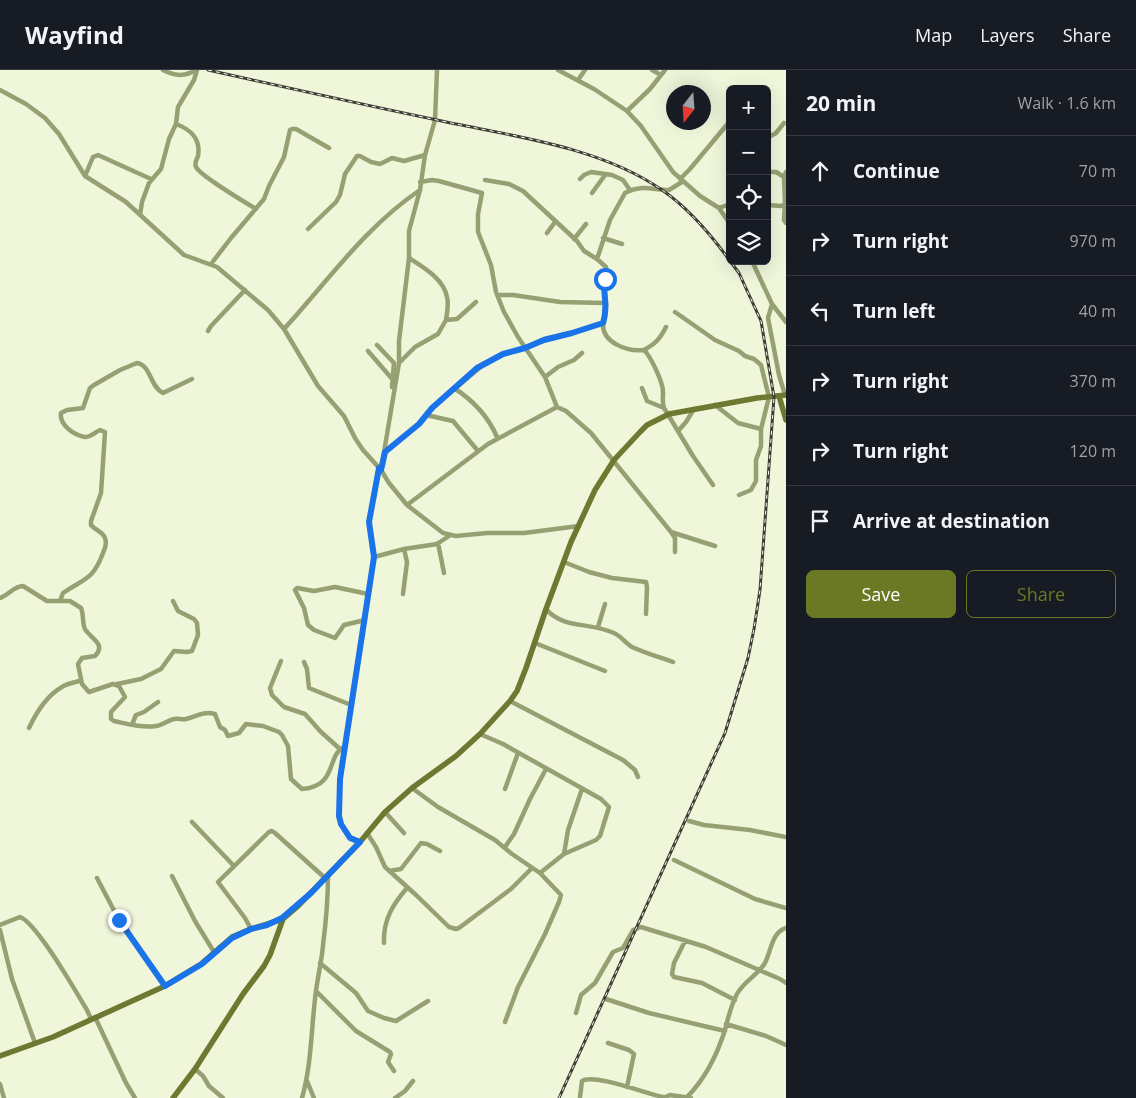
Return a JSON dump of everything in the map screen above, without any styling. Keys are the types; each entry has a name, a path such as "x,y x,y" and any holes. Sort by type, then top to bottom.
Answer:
{"main road":[{"path":"0,1056 54,1037 165,986 202,964 232,938 282,918 297,907 360,842 384,812 412,788 456,756 480,734 510,701 517,690 564,562 595,490 614,460 647,425 668,414 784,395 786,420"},
{"path":"173,1098 195,1069 243,994 264,966 270,955 282,918"}],"street":[{"path":"163,70 183,76 196,70"},
{"path":"140,215 142,202 151,179 160,172 169,139 176,124 178,107 194,80 196,70"},
{"path":"360,842 350,838 345,832 339,816 342,748 351,705 374,557 369,522 385,452 399,362 399,341 409,258 410,231 420,190 425,156 435,120 437,70"},
{"path":"558,70 578,80 627,111 641,126 681,181 719,208 727,220"},
{"path":"578,80 585,70"},
{"path":"652,70 661,75"},
{"path":"627,111 650,89 665,70"},
{"path":"0,90 26,104 45,118 59,134 85,176 122,199 184,255 212,264 268,310 284,329 318,386 344,416 363,450 380,469 389,483 407,505 449,536"},
{"path":"176,124 189,129 194,135 198,153 197,169 256,209"},
{"path":"771,135 784,124"},
{"path":"597,259 610,220 625,193 630,190 652,187 669,190 681,181 726,126"},
{"path":"212,264 264,199 282,162 292,128 329,148"},
{"path":"85,176 93,157 98,155 151,179"},
{"path":"308,229 336,202 340,195 345,174 357,156 380,164 392,158 404,161 425,156"},
{"path":"580,179 584,174 591,172 606,175 612,174 621,178 630,190"},
{"path":"771,172 785,175 784,220 786,222"},
{"path":"592,193 606,175"},
{"path":"485,180 515,186 547,212 584,251 597,259 607,269 604,284 606,303 603,323 606,336 615,343 632,350 644,350 655,345 666,327"},
{"path":"420,182 439,181 482,193 478,214 478,232 491,265 497,295 504,312 545,377 557,406 566,411 591,433 614,460 672,532 675,538 675,552"},
{"path":"284,329 342,261 400,204 420,190"},
{"path":"771,205 781,206 785,204"},
{"path":"719,208 726,205"},
{"path":"547,233 555,222"},
{"path":"574,239 586,224"},
{"path":"603,238 622,244"},
{"path":"399,362 415,347 438,334 446,320 447,297 444,289 430,272 409,258"},
{"path":"754,265 772,304 786,322"},
{"path":"208,331 245,290"},
{"path":"497,295 513,295 560,302 606,303"},
{"path":"446,320 457,319 476,302"},
{"path":"772,304 768,318 784,395"},
{"path":"675,312 715,340 759,363 763,371 769,397 761,429 762,446 756,460 754,486 751,490 739,495"},
{"path":"385,452 419,424 454,388 484,364 503,354 603,323"},
{"path":"377,345 394,362 394,392"},
{"path":"644,350 650,357 661,383 664,408 679,430 692,456 713,485"},
{"path":"368,352 393,380"},
{"path":"545,377 558,367 574,360 582,353"},
{"path":"60,601 63,593 92,576 105,549 106,540 91,525 101,493 105,432 100,430 85,437 72,431 62,423 61,413 67,410 83,408 90,388 120,370 137,363 144,366 157,389 163,393 192,379"},
{"path":"454,388 480,409 498,437"},
{"path":"642,388 647,401 664,408"},
{"path":"715,405 738,423 761,429"},
{"path":"407,505 478,450 498,437 557,406"},
{"path":"679,430 694,409"},
{"path":"426,415 452,421 478,450"},
{"path":"374,557 438,543 449,536 524,533 579,526"},
{"path":"672,532 715,546"},
{"path":"438,543 444,574"},
{"path":"403,594 408,562 404,549"},
{"path":"564,562 589,572 646,582 646,614"},
{"path":"0,598 20,586 26,587 48,601 70,601 81,608 86,630 99,643 97,654 82,658 78,667 84,688 89,692 120,682 141,679 162,669 174,651 187,652 192,650 198,635 198,623 178,611 173,601"},
{"path":"365,620 344,625 335,638 327,636 308,625 304,608 295,590 297,588 318,591 335,588 368,594"},
{"path":"598,628 605,604"},
{"path":"546,609 562,622 598,628 614,633 634,648 672,662"},
{"path":"535,643 605,671"},
{"path":"281,661 270,688 272,695 284,707 304,714 321,732 342,748"},
{"path":"304,662 307,669 309,688 351,705"},
{"path":"29,728 43,704 52,694 62,686 81,680"},
{"path":"117,684 125,698 110,714 114,721 140,726 155,726 165,724 174,719 186,719 202,713 212,713 215,714 220,727 225,730 228,736 239,733 246,724 250,723 279,732 284,737 288,746 291,779 302,790 314,787 324,779 330,772 342,748"},
{"path":"510,701 630,765 638,777"},
{"path":"134,725 133,722 136,715 158,702"},
{"path":"480,734 503,744 608,804 609,811 600,836 596,840 564,854 540,873"},
{"path":"505,789 518,753"},
{"path":"505,848 514,834 546,769"},
{"path":"412,788 438,807 483,832 540,873 558,892 560,898 545,934 518,987 505,1022"},
{"path":"564,854 568,830 582,789"},
{"path":"384,812 404,833"},
{"path":"689,821 704,825 750,830 786,837"},
{"path":"192,822 233,866"},
{"path":"251,929 245,918 218,884 220,879 258,841 272,831 326,877 328,895 316,991 312,1049 302,1098"},
{"path":"367,833 388,871 449,927 456,929 495,902 532,868"},
{"path":"388,871 401,869 421,843 440,851"},
{"path":"674,860 755,899 786,908"},
{"path":"172,876 195,921 214,952"},
{"path":"97,878 119,920 165,986"},
{"path":"384,943 385,923 394,905 407,888"},
{"path":"0,924 20,917 29,923 46,944 93,1018 135,1098"},
{"path":"576,1013 581,995 595,983 613,952 624,947 633,930 641,927 706,947 786,983"},
{"path":"573,1098 581,1098 582,1081 587,1079 663,1097 670,1095 689,1098 710,1066 734,1000 753,975 760,971 777,933 786,928"},
{"path":"0,930 12,980 35,1043"},
{"path":"685,941 674,963 672,974 674,977 702,983 734,1000"},
{"path":"320,963 356,993 368,1011 384,1018 396,1021 428,1001"},
{"path":"316,991 356,1031 390,1052 388,1062 394,1071"},
{"path":"606,999 649,1013 724,1031"},
{"path":"726,1024 766,1036 786,1045"},
{"path":"608,1043 629,1050 634,1054 627,1087"},
{"path":"195,1069 203,1076 209,1086 223,1098"},
{"path":"307,1081 314,1098"},
{"path":"395,1098 402,1096 413,1081"},
{"path":"0,1084 4,1098"}],"railway":[{"path":"208,70 553,144 611,163 637,175 662,190 681,205 699,222 726,256"},
{"path":"559,1098 725,733 748,658 760,590 774,397 761,321 739,273 733,265"}],"route":[{"path":"119,920 165,986 202,964 232,938 282,918 297,907 360,842 350,838 341,824 339,816 340,779 374,557 369,522 379,468 381,470 385,452 419,424 432,408 477,368 503,354 603,323 606,310 605,279"}]}
